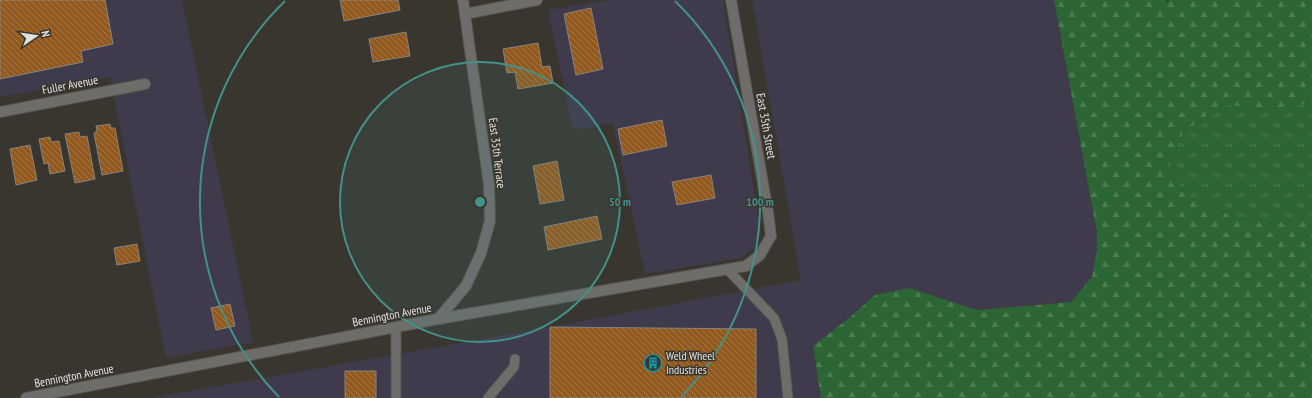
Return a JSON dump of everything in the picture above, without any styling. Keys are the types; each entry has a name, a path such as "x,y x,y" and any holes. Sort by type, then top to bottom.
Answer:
{"street":[{"name":"East 35th Terrace","path":"438,319 466,286 481,253 490,221 489,185 462,0"},
{"path":"465,14 536,0"},
{"name":"East 35th Street","path":"731,0 768,212 770,236 760,255"},
{"name":"Fuller Avenue","path":"0,112 145,84"},
{"name":"Bennington Avenue","path":"26,398 438,319 746,266 760,255"}],"lane":[{"path":"727,269 774,318 782,339 788,398"},
{"path":"396,327 396,398"},
{"path":"488,398 514,367 515,359"}],"shaded area":[{"path":"0,0 182,0 253,342 166,358 110,77 0,97"},
{"path":"609,0 723,0 761,234 754,248 741,258 645,274 613,123 573,130 548,10"},
{"path":"752,0 1054,0 1097,233 1097,250 1092,277 1071,302 977,310 909,288 875,295 849,318 813,346 821,398 151,398 550,327 801,280"}],"green space":[{"path":"1054,0 1166,0 1167,3 1169,0 1312,0 1312,96 1305,104 1267,110 1224,104 1183,132 1168,170 1186,195 1232,216 1266,223 1307,219 1312,217 1312,398 821,398 813,346 849,318 875,295 909,288 977,310 1071,302 1092,277 1097,250 1097,233"},
{"path":"1312,96 1312,217 1307,219 1266,223 1232,216 1186,195 1168,170 1183,132 1224,104 1267,110 1305,104"}],"building":[{"path":"0,0 105,0 113,44 81,51 83,62 0,79"},
{"path":"340,0 398,0 400,10 344,21"},
{"path":"591,8 603,69 576,75 564,14"},
{"path":"406,32 410,56 373,62 369,39"},
{"path":"538,43 542,67 550,66 553,83 518,89 515,72 507,73 503,49"},
{"path":"662,120 667,146 623,155 618,129"},
{"path":"110,124 111,128 115,128 123,171 102,175 94,133 97,131 96,126"},
{"path":"79,132 80,137 87,136 95,179 75,183 65,134"},
{"path":"50,137 51,142 59,141 65,171 50,174 48,163 44,164 39,139"},
{"path":"30,145 37,180 16,185 10,149"},
{"path":"557,161 564,200 540,204 533,166"},
{"path":"711,175 715,198 677,205 672,182"},
{"path":"597,216 602,239 548,250 544,227"},
{"path":"137,244 140,261 117,265 114,248"},
{"path":"230,304 235,326 216,330 211,308"},
{"name":"Weld Wheel Industries","path":"550,327 756,329 756,398 550,398"},
{"path":"345,371 376,371 376,398 345,398"}],"place":[{"name":"Weld Wheel Industries","path":"653,363"}]}
